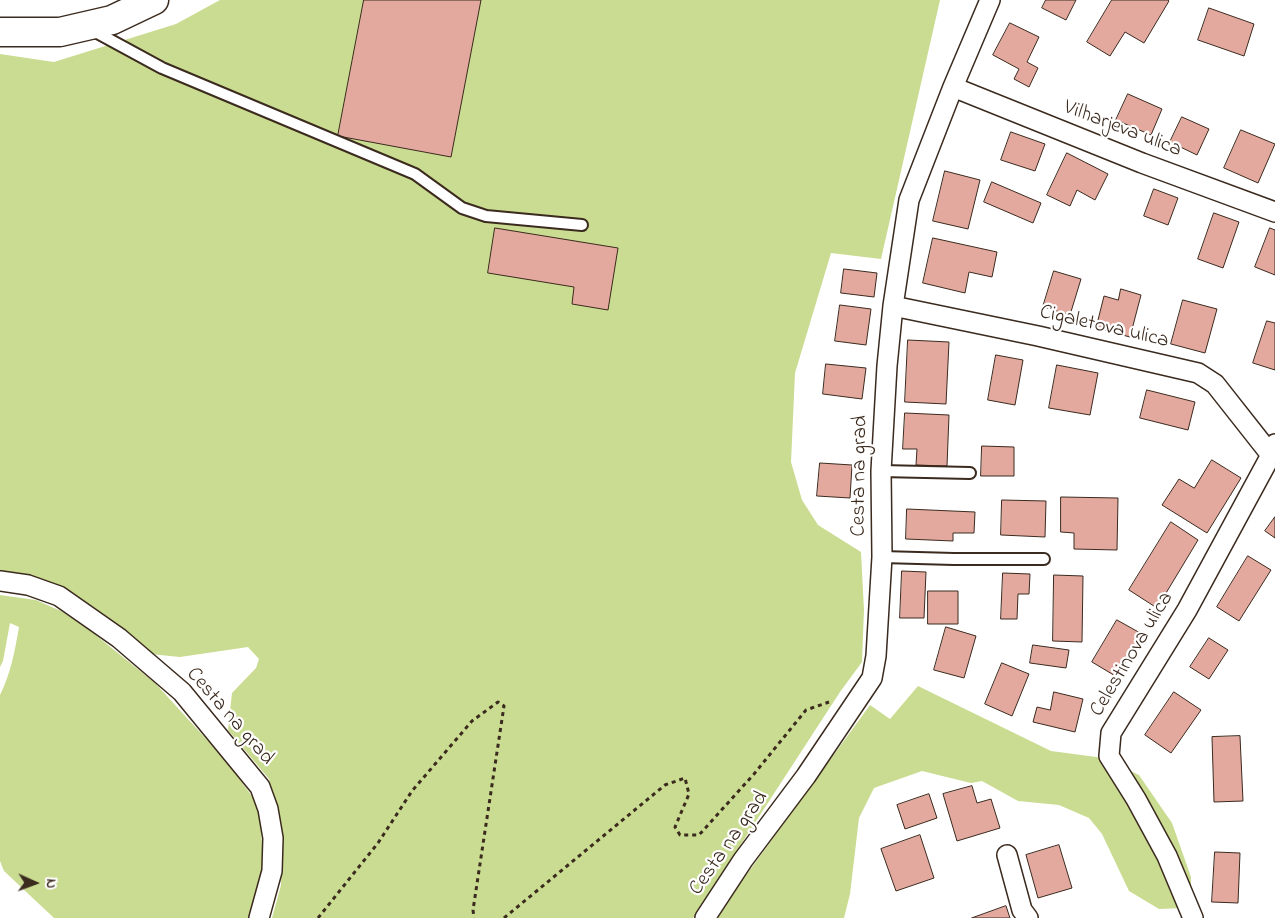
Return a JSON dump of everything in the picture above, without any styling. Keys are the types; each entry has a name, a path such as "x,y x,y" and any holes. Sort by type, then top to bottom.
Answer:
{"street":[{"path":"0,32 60,32 112,20 154,0"},
{"name":"Cesta na grad","path":"706,918 743,860 806,776 872,678 876,656 882,557 881,471 887,366 893,306 909,200 953,87 990,0"},
{"name":"Vilharjeva ulica","path":"953,87 1142,163 1275,212"},
{"name":"Cigaletova ulica","path":"893,306 1038,336 1198,373 1215,384 1274,453"},
{"name":"Celestinova ulica","path":"1193,918 1167,856 1136,799 1109,756 1111,733 1187,610 1274,453"},
{"name":"Cesta na grad","path":"0,581 28,585 59,596 119,638 182,692 260,787 268,809 273,838 272,871 259,918"},
{"path":"1007,855 1022,910 1028,918"}],"lane":[{"path":"85,26 162,68 416,174 462,208 486,216 582,225"},
{"path":"881,471 970,473"},
{"path":"882,557 1044,559"}],"path":[{"path":"504,918 665,785 685,778 689,794 675,827 680,835 699,835 754,774 806,710 863,692"},
{"path":"318,918 378,843 412,791 472,721 498,702 504,706 482,843 473,910 474,918"}],"green space":[{"path":"220,0 940,0 881,259 831,253 795,373 791,462 802,500 818,525 861,552 864,610 862,662 840,692 693,918 272,918 281,885 282,836 269,779 228,730 232,693 256,668 259,659 248,647 180,657 150,654 69,593 36,577 0,573 0,54 54,62 176,24"},
{"path":"0,595 36,600 61,611 87,628 155,683 236,774 259,806 264,870 252,918 54,918 4,871 0,861 0,695 10,670 19,627 10,623 3,661 0,667"},
{"path":"918,686 1051,751 1104,758 1139,775 1172,823 1191,877 1191,897 1183,908 1159,909 1129,891 1102,834 1089,818 1059,805 1018,801 982,781 971,783 922,771 874,788 859,818 850,894 844,918 718,918 736,889 870,705 890,719"}],"building":[{"path":"364,0 481,0 451,157 338,136"},
{"path":"1046,0 1076,0 1066,20 1042,8"},
{"path":"1112,0 1169,1 1144,43 1125,32 1110,56 1087,42"},
{"path":"1209,8 1254,24 1244,56 1198,40"},
{"path":"1010,23 1039,37 1027,62 1038,68 1029,87 1014,79 1019,69 993,55"},
{"path":"1128,94 1162,109 1151,135 1116,120"},
{"path":"1182,117 1209,129 1197,155 1170,142"},
{"path":"1241,130 1275,144 1258,183 1224,168"},
{"path":"1011,132 1045,144 1035,171 1001,160"},
{"path":"1067,153 1108,174 1095,200 1077,190 1070,206 1047,195"},
{"path":"945,171 980,180 968,229 933,221"},
{"path":"992,182 1041,203 1033,223 984,202"},
{"path":"1154,189 1178,198 1168,225 1144,216"},
{"path":"1214,213 1239,222 1223,268 1198,259"},
{"path":"495,228 618,248 608,310 572,304 574,287 488,273"},
{"path":"1270,228 1275,230 1275,275 1255,267"},
{"path":"933,238 997,252 992,277 969,272 965,293 923,283"},
{"path":"844,269 877,273 874,297 841,293"},
{"path":"1054,271 1081,279 1070,315 1043,307"},
{"path":"1121,289 1141,295 1130,337 1096,328 1104,296 1118,300"},
{"path":"1183,300 1217,309 1205,353 1171,344"},
{"path":"840,305 871,309 866,345 835,341"},
{"path":"1267,321 1275,323 1275,370 1253,363"},
{"path":"908,340 949,342 946,404 905,402"},
{"path":"996,355 1023,360 1015,405 988,400"},
{"path":"826,364 866,368 862,399 823,394"},
{"path":"1057,365 1098,373 1090,415 1049,408"},
{"path":"1147,390 1195,402 1188,430 1140,418"},
{"path":"905,413 949,415 947,466 916,465 917,449 903,449"},
{"path":"982,446 1014,447 1014,476 981,476"},
{"path":"1212,460 1241,478 1207,533 1162,505 1179,479 1194,488"},
{"path":"820,463 852,465 850,498 817,496"},
{"path":"1061,497 1118,498 1117,550 1074,549 1074,533 1061,532"},
{"path":"1002,500 1046,501 1045,537 1001,535"},
{"path":"907,509 975,512 974,533 953,533 953,541 906,539"},
{"path":"1275,517 1275,538 1265,531"},
{"path":"1171,522 1198,540 1157,608 1129,590"},
{"path":"1248,556 1271,570 1239,621 1217,607"},
{"path":"902,571 926,572 924,618 900,618"},
{"path":"1003,573 1030,574 1029,594 1018,594 1017,619 1001,619"},
{"path":"1054,575 1083,576 1082,642 1053,641"},
{"path":"928,591 958,591 958,624 928,624"},
{"path":"1117,620 1142,634 1117,677 1092,662"},
{"path":"946,627 976,636 964,678 934,670"},
{"path":"1209,638 1228,650 1209,679 1190,667"},
{"path":"1033,645 1069,650 1066,668 1030,663"},
{"path":"1002,663 1029,674 1012,716 985,704"},
{"path":"1054,692 1083,699 1075,732 1033,722 1037,707 1050,710"},
{"path":"1174,692 1201,710 1171,753 1145,735"},
{"path":"1240,736 1243,801 1214,802 1212,737"},
{"path":"972,786 977,803 991,799 1000,828 957,841 943,794"},
{"path":"929,794 937,818 905,829 897,805"},
{"path":"920,835 934,878 896,891 881,849"},
{"path":"1059,845 1072,888 1038,898 1026,855"},
{"path":"1215,852 1240,853 1238,903 1212,902"},
{"path":"1006,906 1010,918 972,918"}]}
